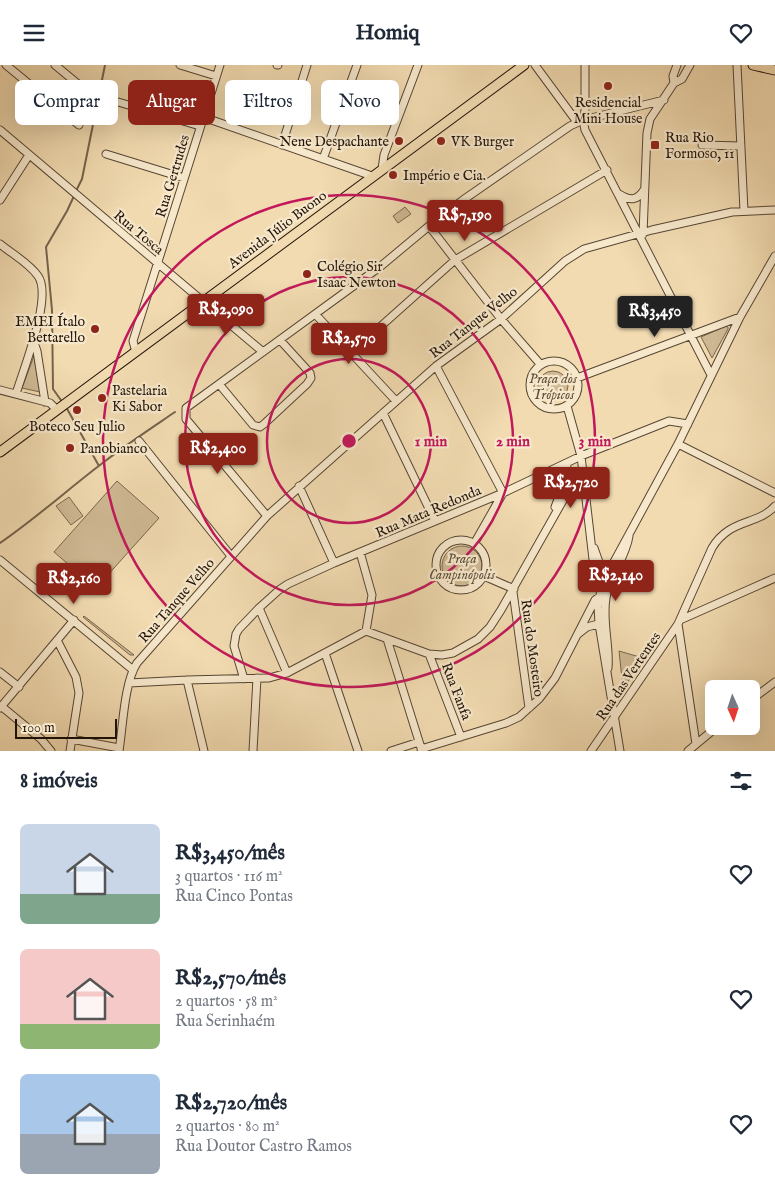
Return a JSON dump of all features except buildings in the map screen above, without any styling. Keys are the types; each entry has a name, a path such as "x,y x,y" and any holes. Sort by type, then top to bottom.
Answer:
{"main road":[{"name":"Avenida Júlio Buono","path":"0,452 524,65"},
{"path":"753,65 775,70"}],"street":[{"path":"6,65 24,80"},
{"path":"55,65 73,80"},
{"path":"180,65 216,76"},
{"name":"Rua Gertrudes","path":"215,80 220,65"},
{"path":"282,145 307,65"},
{"path":"323,159 357,65"},
{"path":"382,169 384,155 418,65"},
{"path":"536,65 580,121 641,235 711,375"},
{"path":"580,121 585,111 585,65"},
{"path":"674,83 673,75 677,65"},
{"path":"641,235 646,188 647,133 650,119 674,83 682,79 690,65"},
{"path":"737,65 744,211"},
{"path":"267,516 186,419 186,408 316,315 464,200 580,121 664,100"},
{"path":"118,102 200,126"},
{"path":"215,121 372,176"},
{"name":"Rua Gertrudes","path":"136,352 133,341 200,126"},
{"name":"Rua Tosca","path":"0,130 263,352"},
{"path":"702,145 741,145"},
{"path":"106,154 184,178"},
{"path":"0,199 30,155"},
{"path":"352,352 455,260 607,170"},
{"path":"618,194 632,200 646,188"},
{"name":"Rua Tanque Velho","path":"119,750 129,683 133,670 267,516 436,366 501,319 565,261 579,252 712,216 744,211 775,210"},
{"path":"429,226 501,319 541,365"},
{"path":"0,244 32,270 39,277 41,283 42,301 33,340 16,394"},
{"path":"620,751 608,669 604,659 602,598 605,586 623,542 629,536 688,424 740,317 775,256"},
{"path":"316,315 396,401"},
{"path":"577,379 740,317"},
{"path":"33,340 37,351 45,402"},
{"path":"219,384 253,425 260,427 307,384 311,378 310,373 280,340"},
{"path":"548,362 563,363 570,367 577,379 578,387 576,394 567,406 559,409 542,407 531,394 531,378 541,365 548,362"},
{"path":"436,366 502,493 474,544"},
{"path":"0,390 62,407"},
{"path":"567,406 584,480 594,568 605,586"},
{"path":"383,413 435,521"},
{"name":"Rua Mata Redonda","path":"244,679 235,652 234,640 239,629 279,590 334,563 502,493 580,457 669,421 688,424"},
{"path":"139,441 144,450 231,556"},
{"path":"678,443 775,493"},
{"path":"548,526 566,479 567,463"},
{"path":"566,479 573,485"},
{"path":"129,683 269,678 287,673 366,631 429,654 442,655 453,653 478,639 490,627 513,591 548,526 573,485 584,480"},
{"path":"299,486 334,563"},
{"name":"Rua das Vertentes","path":"591,751 679,622 718,538 726,530 768,512 775,506"},
{"path":"590,534 597,558 608,577"},
{"path":"458,540 474,544 484,555 486,561 484,576 480,583 473,587 457,590 450,588 438,577 436,561 444,547 450,543 458,540"},
{"path":"360,552 372,588 366,631"},
{"path":"0,560 74,619 133,670"},
{"path":"484,576 513,591"},
{"path":"696,744 679,622 775,578"},
{"name":"Rua do Mosteiro","path":"513,591 529,708"},
{"path":"390,751 421,747 461,737 519,717 538,699 554,678 595,600 602,598"},
{"path":"259,608 287,673"},
{"path":"51,751 41,739 1,707 74,619"},
{"path":"575,638 587,627 602,623"},
{"path":"387,639 421,747"},
{"path":"57,640 78,685 79,693 70,751"},
{"path":"326,653 358,751"},
{"name":"Rua Fanfa","path":"429,654 461,737"},
{"path":"0,672 19,687"},
{"path":"253,751 257,678"},
{"path":"187,680 204,751"},
{"path":"760,693 775,681"},
{"path":"688,751 707,735"},
{"path":"71,739 119,750"}],"green space":[{"path":"405,207 411,214 398,223 393,216"},
{"path":"726,326 728,329 712,358 701,337"},
{"path":"34,356 40,392 22,388"},
{"name":"Praça dos Trópicos","path":"553,371 559,372 567,380 567,392 559,400 553,401 547,400 539,392 538,386 539,380 547,372"},
{"path":"117,481 159,518 96,588 54,552"},
{"path":"69,497 83,516 71,525 56,506"},
{"name":"Praça Campinópolis","path":"458,546 466,546 473,549 479,555 482,566 479,577 473,583 466,586 458,586 451,583 445,577 442,570 442,562 445,555 451,549"},
{"path":"84,616 134,655 130,655"},
{"path":"619,651 643,658 624,688 623,688"}],"waterway":[{"path":"76,191 82,179 105,65"},
{"path":"63,403 53,389 52,310 46,247 74,196"},
{"path":"66,407 99,466"},
{"path":"0,543 109,458 175,412"}],"place":[{"name":"Residencial Mini House","path":"608,86"},
{"name":"Nene Despachante","path":"399,141"},
{"name":"VK Burger","path":"441,141"},
{"name":"Rua Rio Formoso, 11","path":"655,145"},
{"name":"Império e Cia.","path":"393,175"},
{"name":"Colégio Sir Isaac Newton","path":"307,274"},
{"name":"EMEI Ítalo Bettarello","path":"95,329"},
{"name":"Pastelaria Ki Sabor","path":"102,398"},
{"name":"Boteco Seu Julio","path":"77,410"},
{"name":"Panobianco","path":"70,448"}]}
